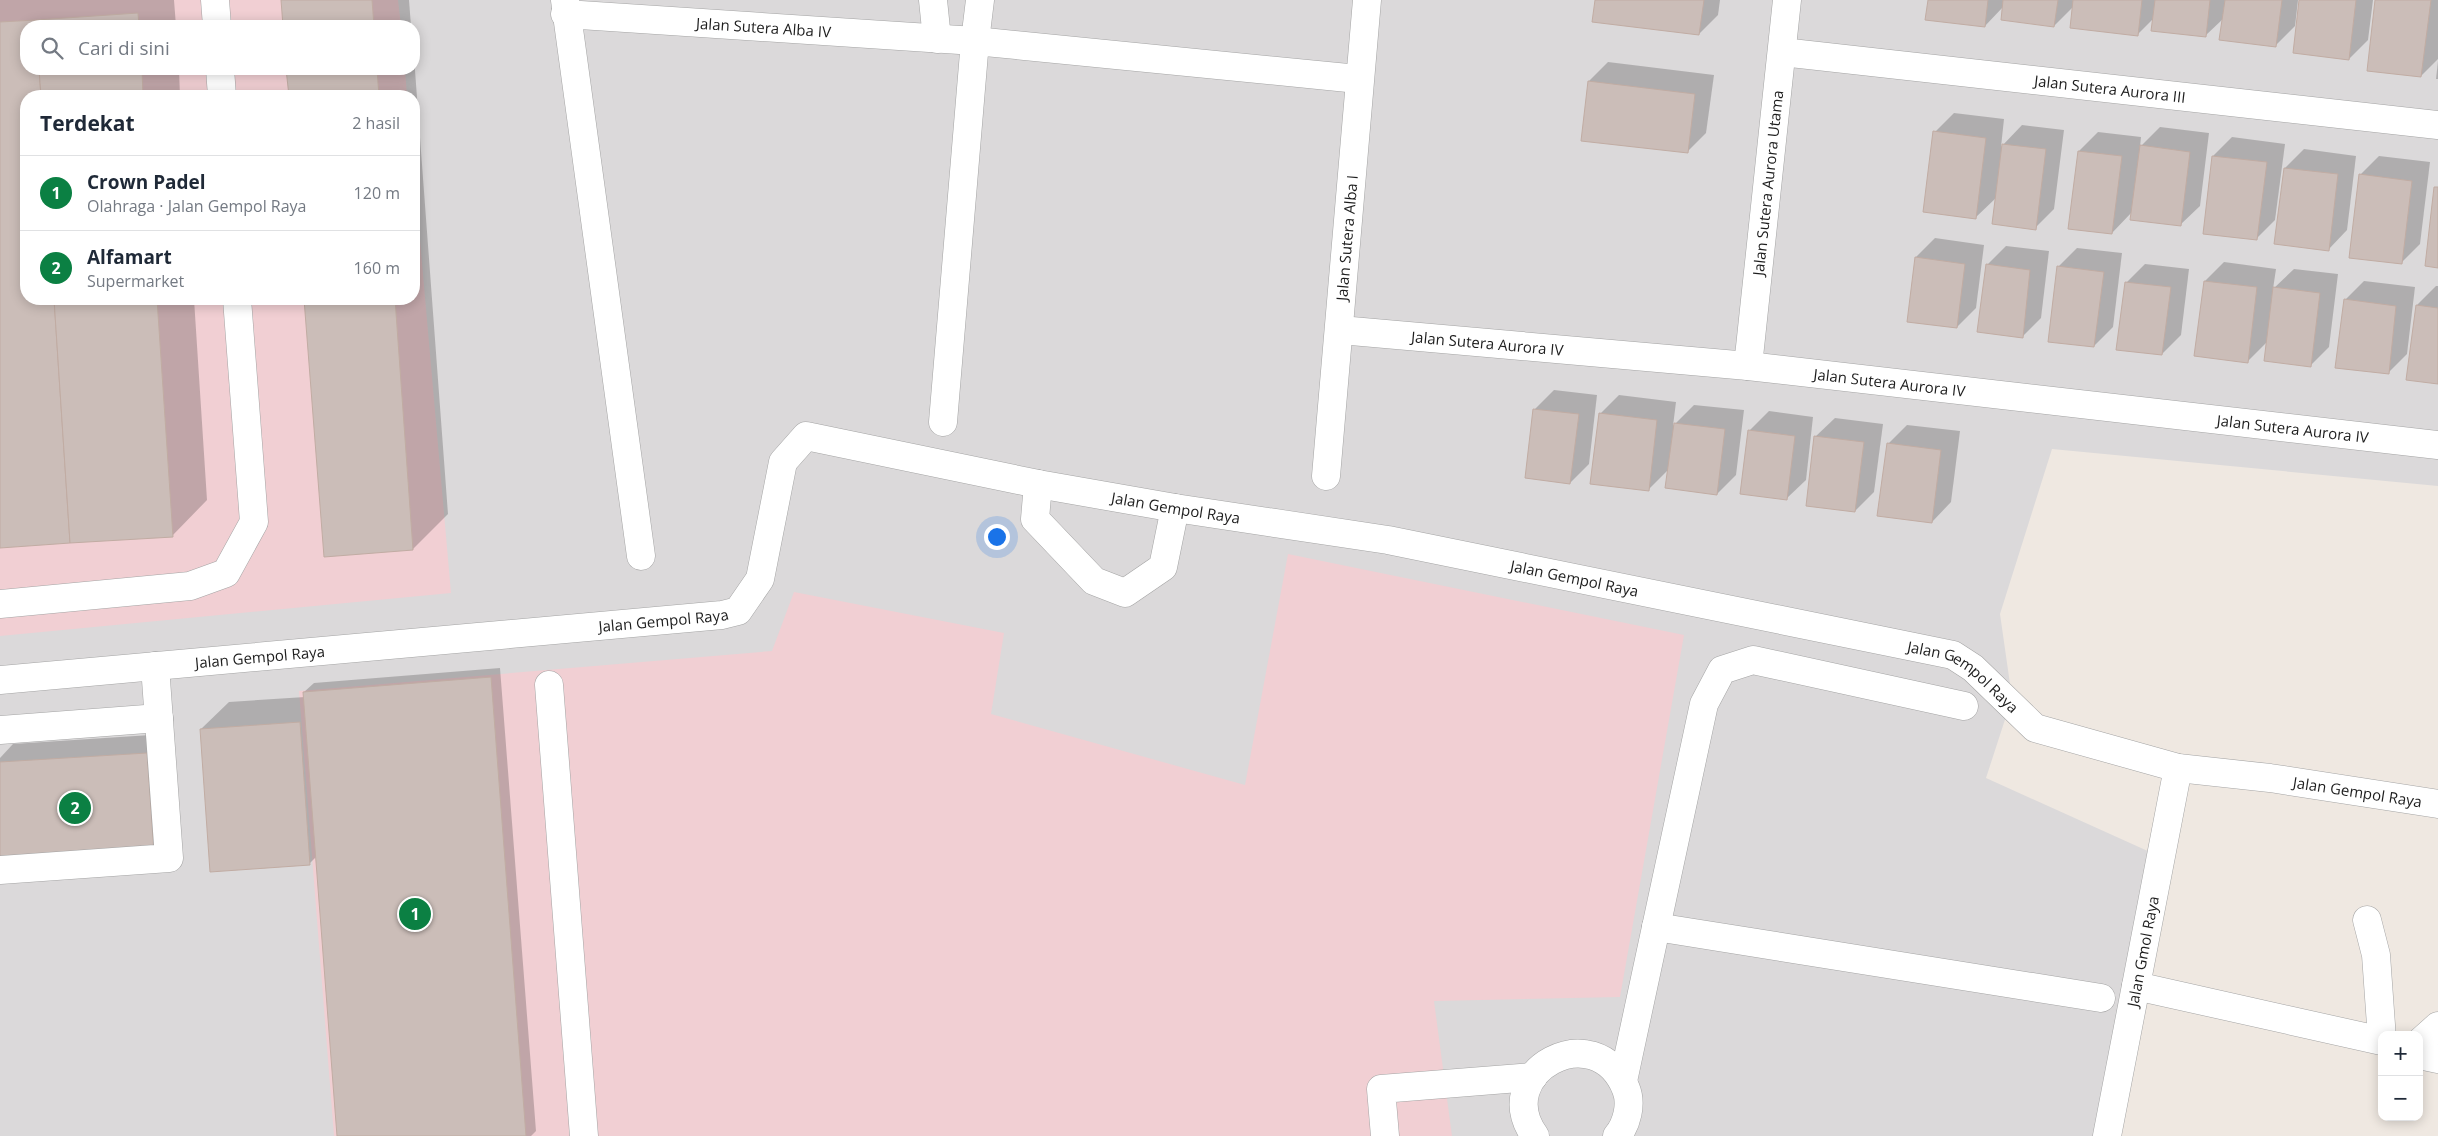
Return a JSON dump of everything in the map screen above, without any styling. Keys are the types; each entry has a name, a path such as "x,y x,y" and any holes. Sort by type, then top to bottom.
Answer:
{"street":[{"path":"215,0 217,20"},
{"path":"933,0 936,39"},
{"path":"943,422 980,0"},
{"name":"Jalan Sutera Alba I","path":"1326,476 1340,330 1358,79 1367,0"},
{"name":"Jalan Sutera Aurora Utama","path":"1748,366 1787,0"},
{"path":"565,7 641,556"},
{"name":"Jalan Sutera Alba IV","path":"565,7 975,42 1358,79"},
{"name":"Jalan Sutera Aurora III","path":"1782,52 2438,126"},
{"path":"220,75 222,90"},
{"path":"0,604 190,586 226,573 254,522 237,305"},
{"name":"Jalan Sutera Aurora IV","path":"1340,330 1748,366 2438,445"},
{"name":"Jalan Gempol Raya","path":"0,680 722,615 738,611 760,579 784,462 806,436 1038,484 1175,508 1388,540 1953,655 1973,668 2035,728 2178,768 2270,778 2438,804"},
{"path":"1038,484 1035,519 1094,581 1125,593 1163,567 1175,508"},
{"path":"1623,1082 1704,704 1722,670 1753,660 1964,706"},
{"path":"0,870 169,858 155,666"},
{"path":"549,685 584,1136"},
{"path":"0,730 159,718"},
{"name":"Jalan Gmol Raya","path":"2107,1136 2178,768"},
{"path":"2367,920 2376,955 2381,1031"},
{"path":"1656,927 2101,998"},
{"path":"2136,986 2378,1039"},
{"path":"2423,1039 2438,1026"},
{"path":"1535,1136 1529,1125 1524,1105 1528,1086 1533,1077 1553,1059 1565,1054 1579,1054 1592,1056 1605,1062 1623,1082 1627,1093 1628,1107 1626,1120 1617,1136"},
{"path":"2423,1055 2438,1059"},
{"path":"1385,1136 1381,1089 1533,1077"}],"shaded area":[{"path":"0,0 2438,0 2438,486 2052,449 2000,614 2012,698 1986,778 2161,857 2104,1136 0,1136"},
{"path":"0,0 398,0 400,20 20,20 20,75 405,75 407,90 20,90 20,305 420,305 420,240 451,593 0,636"},
{"path":"1288,554 1684,635 1620,997 1434,1001 1452,1136 334,1136 299,691 772,651 794,592 1004,633 991,714 1245,785"}],"building":[{"path":"281,0 372,0 374,20 283,20"},
{"path":"1595,0 1704,0 1699,35 1592,22"},
{"path":"1928,0 1988,0 1985,27 1925,20"},
{"path":"2003,0 2058,0 2054,27 2001,20"},
{"path":"2073,0 2142,0 2138,36 2070,28"},
{"path":"2155,0 2210,0 2206,37 2151,31"},
{"path":"2225,0 2282,0 2276,47 2219,40"},
{"path":"2299,0 2356,0 2349,60 2293,53"},
{"path":"2375,0 2431,0 2421,77 2367,71"},
{"path":"138,13 139,20 36,20"},
{"path":"20,21 20,75 39,75 41,90 20,90 20,305 54,305 70,543 0,548 0,22"},
{"path":"39,75 142,75 143,90 41,90"},
{"path":"287,75 377,75 379,90 288,90"},
{"path":"1588,81 1695,94 1688,153 1581,141"},
{"path":"1933,131 1986,138 1976,219 1923,212"},
{"path":"2002,144 2046,149 2036,230 1992,224"},
{"path":"2140,145 2190,152 2181,226 2130,220"},
{"path":"2078,151 2122,156 2112,234 2068,229"},
{"path":"2212,156 2267,162 2257,240 2203,234"},
{"path":"2284,168 2338,174 2329,251 2274,244"},
{"path":"2359,174 2412,181 2402,264 2349,258"},
{"path":"2434,187 2438,187 2438,268 2425,266"},
{"path":"1915,257 1965,264 1957,328 1907,322"},
{"path":"1986,264 2030,270 2023,338 1977,332"},
{"path":"2057,266 2104,272 2094,347 2048,342"},
{"path":"2204,281 2257,287 2248,363 2194,356"},
{"path":"2125,282 2171,287 2162,355 2116,350"},
{"path":"2273,287 2320,293 2311,367 2264,361"},
{"path":"2344,299 2396,306 2389,374 2335,368"},
{"path":"54,305 157,305 173,537 70,543"},
{"path":"304,305 395,305 413,550 324,557"},
{"path":"2416,305 2438,308 2438,384 2406,380"},
{"path":"1533,409 1579,414 1570,484 1525,478"},
{"path":"1599,413 1657,420 1649,491 1590,484"},
{"path":"1674,423 1725,429 1717,495 1665,488"},
{"path":"1748,430 1795,436 1787,500 1740,494"},
{"path":"1814,436 1864,442 1855,512 1806,506"},
{"path":"1887,443 1941,450 1932,523 1877,516"},
{"path":"491,677 526,1136 337,1136 303,692"},
{"path":"300,722 310,865 210,872 200,729"},
{"path":"147,753 154,853 0,863 0,762"}],"place":[{"name":"Alfamart","path":"75,808"},
{"name":"Crown Padel","path":"415,914"}]}
